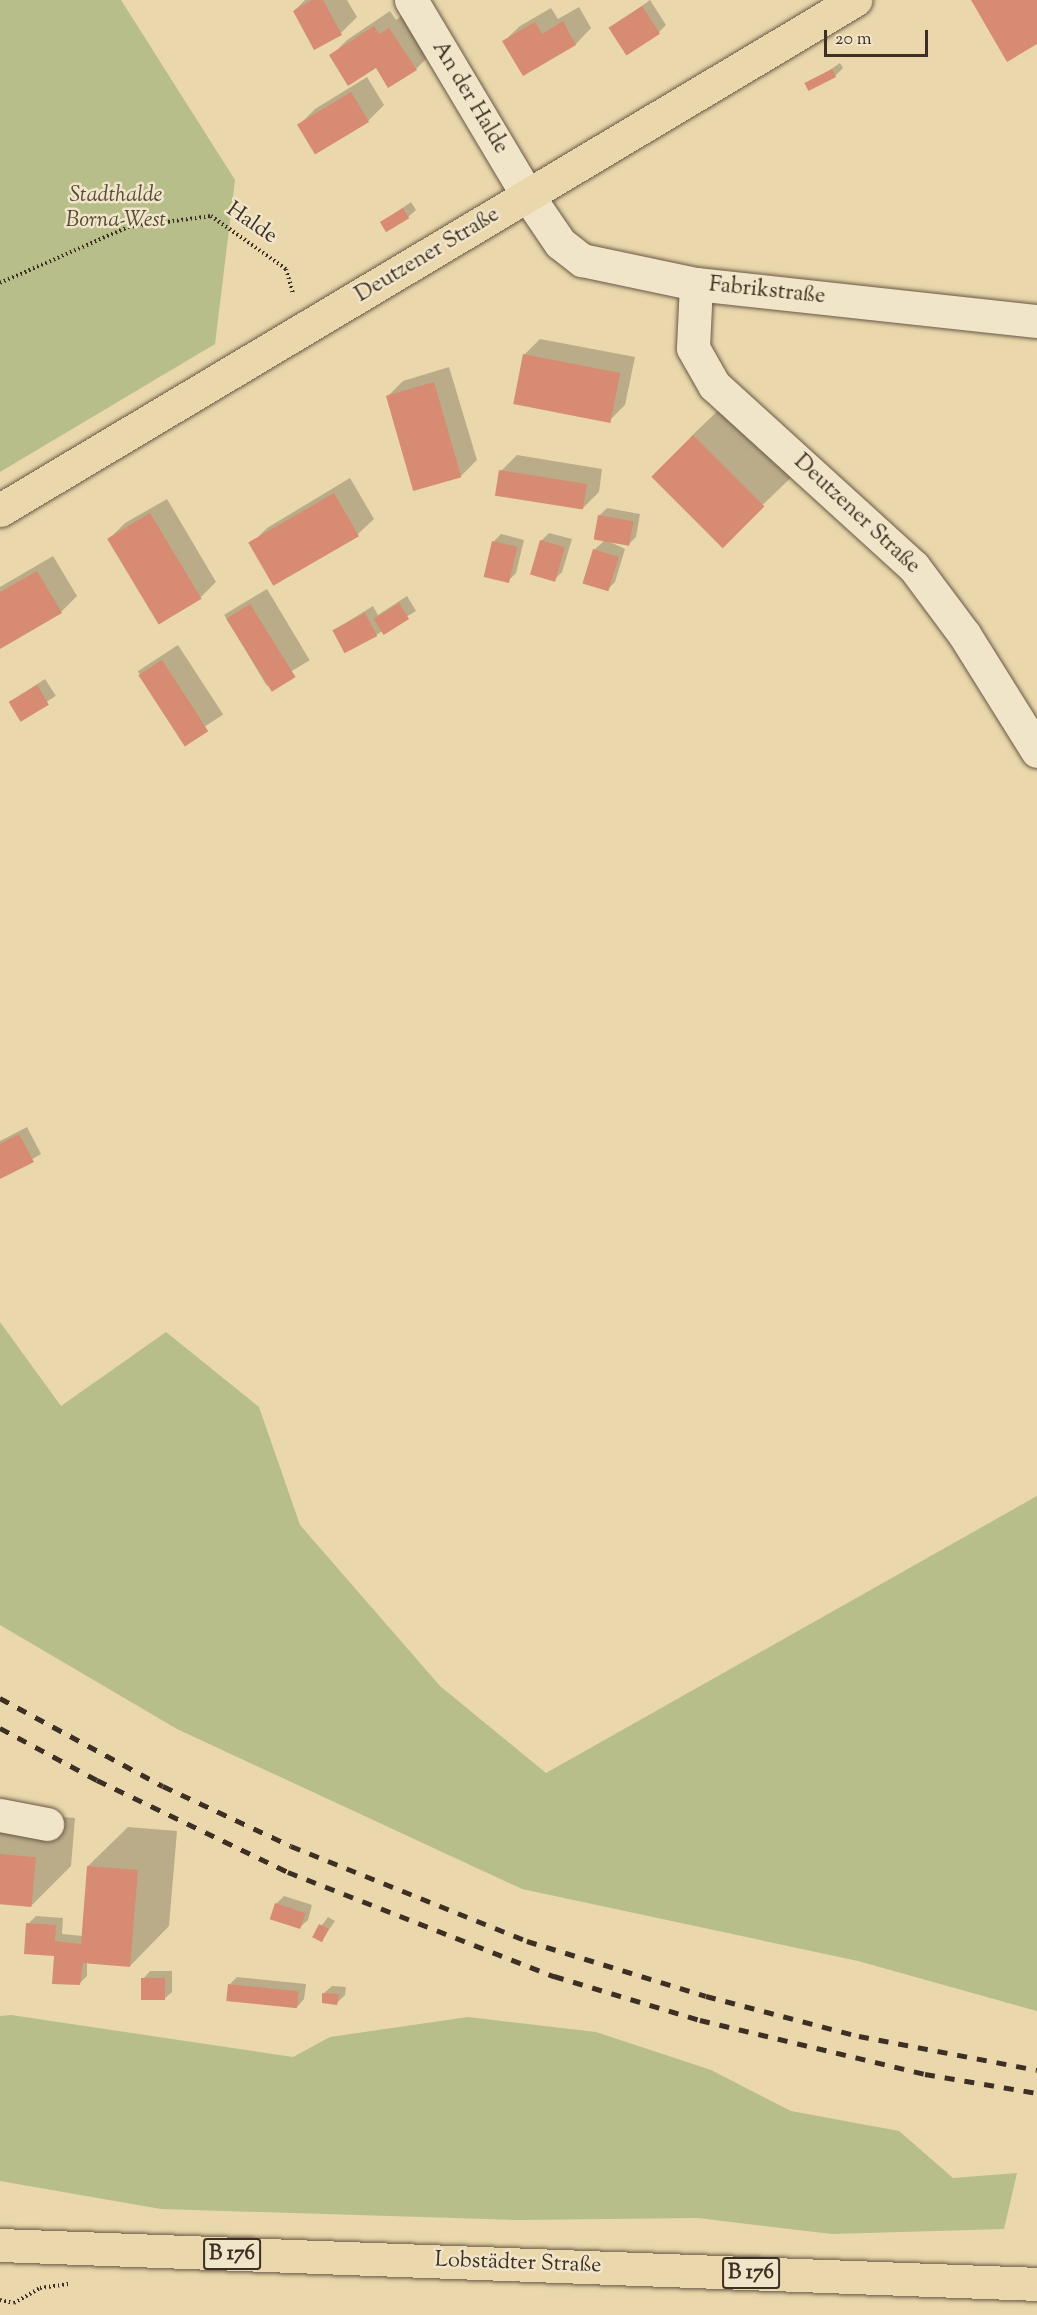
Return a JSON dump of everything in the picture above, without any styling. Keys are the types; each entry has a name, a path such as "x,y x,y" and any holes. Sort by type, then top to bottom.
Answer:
{"main road":[{"name":"Deutzener Straße","path":"0,510 855,0"},
{"name":"Lobstädter Straße","path":"0,2245 1037,2284"}],"street":[{"name":"An der Halde","path":"411,0 528,196"},
{"name":"Fabrikstraße","path":"528,196 560,243 582,260 696,284 1037,321"},
{"name":"Deutzener Straße","path":"696,284 693,348 714,385 914,567 964,634 1037,751"},
{"path":"0,1815 47,1824"}],"path":[{"name":"Halde","path":"0,283 128,227 211,216 286,269 293,294"}],"green space":[{"name":"Stadthalde Borna-West","path":"0,0 121,0 235,180 215,344 0,472"},
{"path":"0,1322 61,1406 166,1332 259,1407 300,1525 440,1686 546,1773 1037,1496 1037,2011 858,1961 522,1889 177,1729 0,1625"},
{"path":"11,2015 293,2057 330,2037 468,2017 596,2032 711,2070 791,2111 899,2131 953,2178 1017,2173 1004,2229 832,2234 698,2218 517,2220 161,2209 0,2181 0,2016"}],"building":[{"path":"312,0 323,0 342,35 314,50 293,11"},
{"path":"971,0 1037,0 1037,44 1007,62"},
{"path":"642,6 660,34 626,55 608,28"},
{"path":"563,21 576,45 523,76 502,41 535,22 542,34"},
{"path":"374,26 379,34 389,28 417,70 388,88 376,68 348,86 329,55"},
{"path":"832,69 836,77 808,91 804,83"},
{"path":"351,92 369,122 315,154 297,124"},
{"path":"403,208 409,218 386,232 380,222"},
{"path":"523,354 620,373 610,423 513,404"},
{"path":"434,382 461,477 413,491 386,396"},
{"path":"693,435 764,506 723,548 651,477"},
{"path":"499,470 587,484 583,510 495,496"},
{"path":"334,493 359,536 273,586 248,542"},
{"path":"150,513 202,599 159,624 107,539"},
{"path":"598,515 633,521 629,546 594,540"},
{"path":"540,540 565,547 555,582 530,575"},
{"path":"492,541 517,547 509,583 484,577"},
{"path":"593,549 619,557 608,591 582,583"},
{"path":"37,571 62,613 0,649 0,592"},
{"path":"399,603 409,619 384,635 374,619"},
{"path":"250,604 296,677 272,692 226,619"},
{"path":"365,613 377,636 345,653 332,630"},
{"path":"162,660 208,731 185,747 139,675"},
{"path":"37,685 49,705 21,722 9,702"},
{"path":"19,1134 34,1162 0,1179 0,1144"},
{"path":"0,1854 36,1857 32,1907 0,1904"},
{"path":"87,1866 138,1870 130,1967 83,1963 80,1985 52,1984 54,1956 24,1954 26,1923 56,1925 55,1941 81,1944"},
{"path":"275,1903 305,1913 300,1929 270,1919"},
{"path":"319,1924 329,1929 322,1942 312,1937"},
{"path":"141,1978 165,1978 165,2000 141,2000"},
{"path":"228,1984 299,1991 297,2008 226,2001"},
{"path":"322,1993 339,1994 337,2005 322,2003"}],"railway":[{"path":"0,1698 163,1786 291,1846 527,1941 706,1996 859,2036 1037,2070"},
{"path":"0,1728 97,1780 288,1872 554,1976 700,2020 925,2074 1037,2093"}]}
